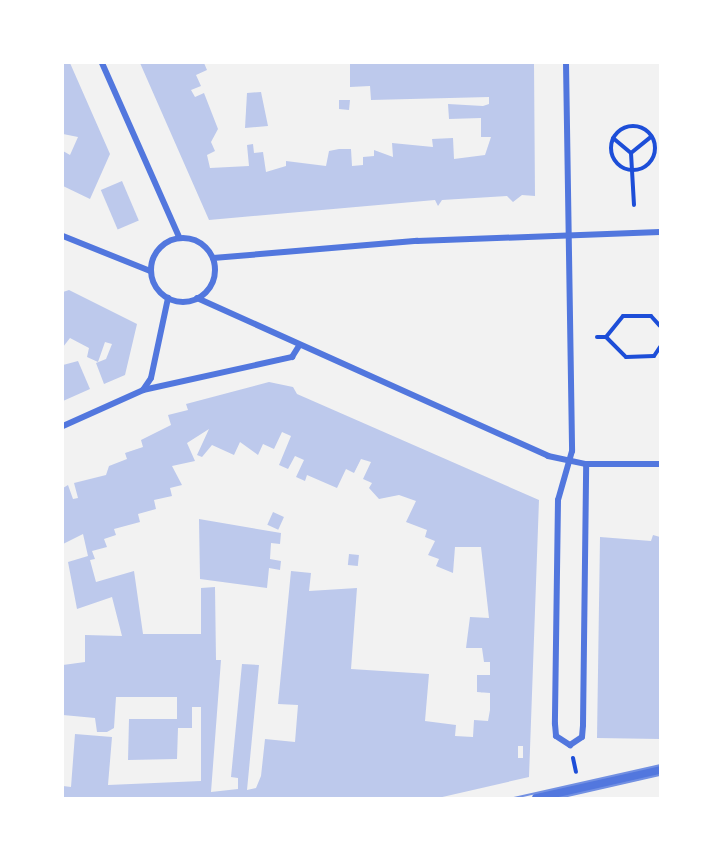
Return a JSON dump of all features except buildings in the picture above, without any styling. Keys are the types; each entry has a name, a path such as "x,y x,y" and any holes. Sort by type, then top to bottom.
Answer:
{"street":[{"path":"102,63 179,237"},
{"path":"566,63 569,462 558,500 555,724 556,736 570,745 582,737 583,725 586,464"},
{"path":"213,258 569,235 660,232"},
{"path":"63,236 150,271 168,298 151,378 143,390"},
{"path":"150,271 159,248 179,237 200,242 213,258 212,282 197,298"},
{"path":"168,298 197,298 299,346 569,462 660,464"},
{"path":"63,426 143,390 292,357 299,346"},
{"path":"537,798 660,770"}],"path":[{"path":"632,170 612,156 613,138 627,127 651,137"},
{"path":"631,153 651,137"},
{"path":"632,170 649,162 651,137"},
{"path":"613,138 631,153 634,205"},
{"path":"606,337 623,316 651,316 660,326"},
{"path":"597,337 606,337 626,357 654,356 660,347"}],"tram line":[{"path":"514,798 660,765"},
{"path":"559,798 660,775"}]}
